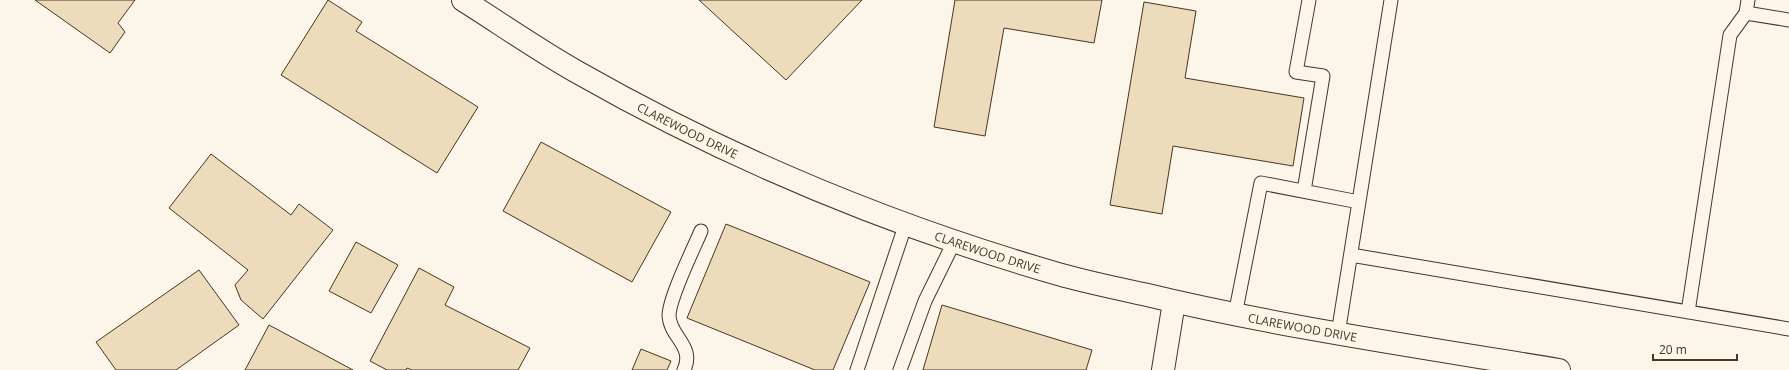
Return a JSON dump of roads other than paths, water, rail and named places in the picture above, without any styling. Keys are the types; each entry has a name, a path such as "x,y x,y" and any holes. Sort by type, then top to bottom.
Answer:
{"street":[{"name":"CLAREWOOD DRIVE","path":"463,0 576,72 657,115 747,159 834,196 955,240 1058,274 1174,302 1338,334 1559,370"},
{"path":"1163,370 1174,302"}],"lane":[{"path":"1304,191 1323,76 1296,72 1309,0"},
{"path":"1338,334 1391,0"},
{"path":"1688,312 1730,35 1747,6 1789,20"},
{"path":"1235,315 1261,183 1359,202"},
{"path":"856,370 906,223"},
{"path":"684,370 687,364 687,354 672,327 669,316 671,303 700,232"},
{"path":"900,370 925,300 955,240"},
{"path":"1351,255 1789,329"}]}
